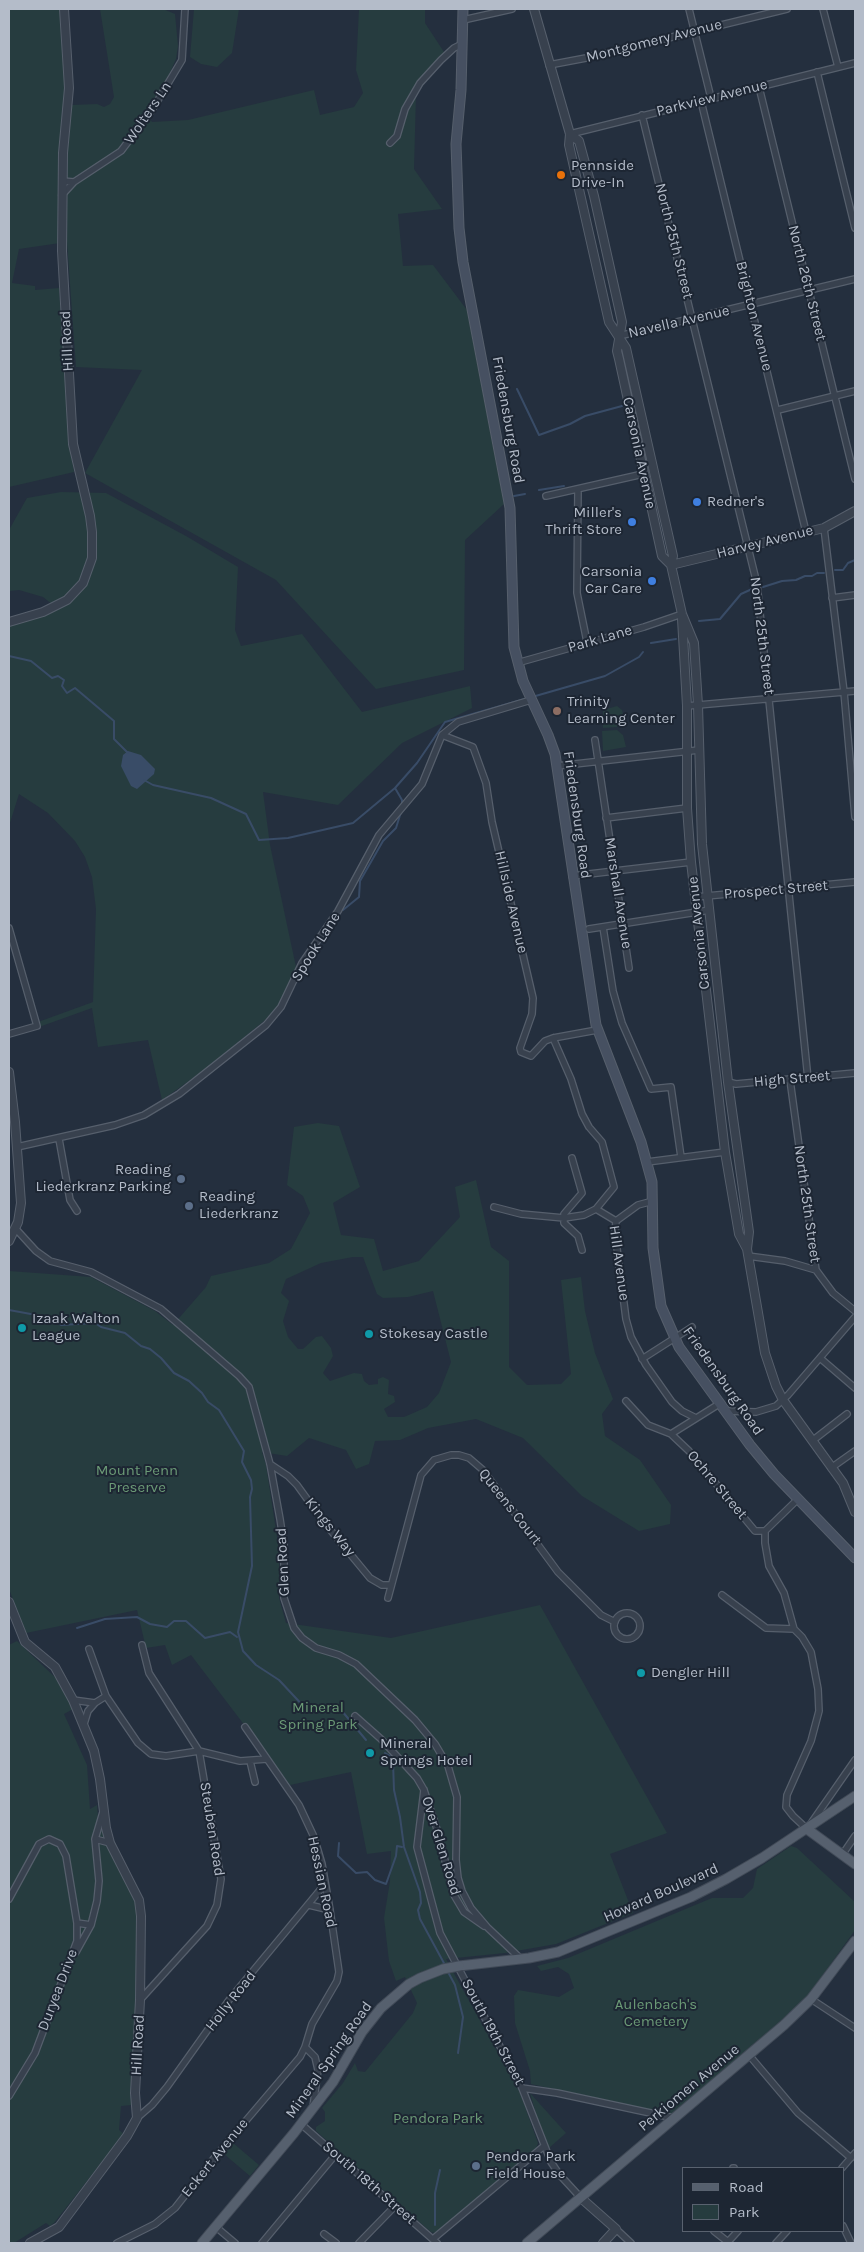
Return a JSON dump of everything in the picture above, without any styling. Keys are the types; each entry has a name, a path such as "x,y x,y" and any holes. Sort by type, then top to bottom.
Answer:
{"main road":[{"name":"Friedensburg Road","path":"463,9 461,90 456,144 459,228 463,262 510,508 512,532 512,633 517,663 531,700 552,744 592,1009 597,1030 641,1142 652,1182 653,1248 657,1282 664,1315 675,1339 722,1407 768,1467 855,1558"},
{"name":"Howard Boulevard","path":"459,1966 521,1959 564,1949 691,1897 726,1880 855,1796"},
{"path":"807,1828 855,1864"},
{"name":"Perkiomen Avenue","path":"527,2243 749,2055 811,1998 855,1941"},
{"name":"Mineral Spring Road","path":"202,2243 301,2124 333,2082 362,2032 381,2008 409,1984 420,1978 443,1969 459,1966"}],"street":[{"name":"Hill Road","path":"9,622 43,612 67,600 83,583 92,558 90,516 76,462 72,427 62,251 61,195 70,88 64,9"},
{"name":"Wolters Ln","path":"61,195 74,182 121,151 152,110 182,60 185,9"},
{"path":"462,20 512,9"},
{"name":"Carsonia Avenue","path":"534,9 570,134 568,146 609,322 626,348 673,556 671,565 682,614 687,706 687,808 691,862 725,1152 739,1234 748,1252"},
{"path":"689,9 711,98"},
{"name":"Montgomery Avenue","path":"549,65 787,9"},
{"path":"823,9 838,67"},
{"path":"390,143 397,136 406,109 420,84 454,48 462,44"},
{"name":"Parkview Avenue","path":"570,134 855,63"},
{"path":"817,72 855,228"},
{"name":"North 26th Street","path":"759,87 855,479"},
{"name":"Brighton Avenue","path":"701,101 778,410 806,532"},
{"name":"North 25th Street","path":"642,115 694,319 757,584 790,889 808,1078"},
{"name":"Carsonia Avenue","path":"570,134 579,141 594,196 622,322 617,351 662,556 671,565"},
{"path":"62,181 74,182"},
{"name":"Navella Avenue","path":"619,336 855,279"},
{"path":"778,410 855,390"},
{"path":"546,496 643,474"},
{"path":"578,489 578,593 587,642"},
{"name":"Harvey Avenue","path":"671,565 824,528 855,511"},
{"path":"824,528 844,692 855,817"},
{"path":"832,598 855,595"},
{"name":"Carsonia Avenue","path":"682,614 694,643 698,705 702,844 728,1082 749,1232 748,1252 765,1353 776,1386 783,1400 847,1491 855,1512"},
{"name":"Park Lane","path":"517,663 682,614"},
{"path":"687,706 855,690"},
{"path":"442,735 458,722 531,700"},
{"name":"Hillside Avenue","path":"442,735 473,747 486,783 492,822 533,998 530,1022 520,1048 521,1052 530,1056 545,1041 553,1038"},
{"name":"Spook Lane","path":"14,1144 59,1139 115,1126 144,1115 179,1094 266,1025 281,1006 302,963 338,911 379,835 422,784 442,735"},
{"name":"Marshall Avenue","path":"595,740 629,968"},
{"path":"556,766 699,750"},
{"path":"606,818 687,808"},
{"path":"572,876 691,862"},
{"name":"Prospect Street","path":"696,897 855,882"},
{"path":"589,929 710,910"},
{"name":"Marshall Avenue","path":"602,927 613,991 626,1031 651,1088 671,1087 681,1158"},
{"path":"9,928 37,1026 9,1034"},
{"path":"553,1038 597,1030"},
{"name":"Hill Avenue","path":"553,1038 585,1120 602,1142 614,1182 610,1194 596,1209 616,1221 615,1233 626,1319 631,1337 642,1359 672,1402 682,1411 696,1418"},
{"path":"9,1072 20,1203 15,1228 9,1241"},
{"name":"High Street","path":"728,1082 736,1084 855,1073"},
{"name":"North 25th Street","path":"790,1080 816,1270 833,1293 855,1311"},
{"path":"59,1139 70,1200 77,1211"},
{"path":"647,1162 725,1152"},
{"path":"572,1158 582,1193 564,1214 564,1223 580,1240 582,1250"},
{"path":"616,1221 638,1204 653,1201"},
{"path":"494,1207 534,1216 564,1218 584,1215 596,1209"},
{"name":"Glen Road","path":"15,1228 36,1252 50,1261 91,1272 161,1309 239,1376 249,1387 253,1395 270,1464 284,1544 284,1598 289,1618 296,1631 308,1643 356,1664 416,1720 435,1744 448,1766 457,1797 458,1878 471,1908 488,1928 521,1959"},
{"path":"748,1252 816,1270"},
{"path":"670,1434 696,1418 722,1407 756,1412 776,1406 855,1317"},
{"path":"642,1359 692,1327"},
{"path":"820,1358 855,1388"},
{"name":"Ochre Street","path":"626,1400 642,1420 654,1429 670,1434 689,1451 755,1531 765,1531"},
{"path":"812,1441 847,1414"},
{"path":"831,1468 855,1450"},
{"name":"Queens Court","path":"388,1598 421,1475 434,1460 451,1455 459,1455 469,1458 483,1470 558,1572 602,1615 615,1622 618,1634 625,1638 633,1637 640,1627 638,1619 632,1614 620,1616 615,1622"},
{"name":"Kings Way","path":"270,1464 288,1476 297,1486 370,1578 382,1585 390,1585"},
{"path":"798,1499 765,1531 765,1543 770,1566 784,1594 794,1629 808,1645 818,1689 816,1728 791,1784 786,1804 793,1816 807,1828 855,1760"},
{"path":"722,1595 766,1628 794,1629"},
{"name":"Hill Road","path":"9,1602 24,1642 55,1667 74,1700 98,1766 103,1812 110,1843 139,1900 141,1916 140,2000 135,2093 137,2118"},
{"name":"Steuben Road","path":"140,2000 207,1926 218,1898 221,1879 199,1751 149,1673 142,1646"},
{"path":"89,1649 106,1696 138,1743 151,1754 166,1756 199,1751 240,1760 267,1758"},
{"path":"84,1724 85,1717 95,1703 106,1696"},
{"path":"74,1700 95,1703"},
{"name":"Over Glen Road","path":"355,1716 396,1754 417,1778 424,1790 454,1895 464,1912 488,1928"},
{"name":"Hessian Road","path":"245,1727 290,1790 306,1816 318,1847 330,1910 339,1972 335,1985 312,2024 305,2048 300,2057"},
{"path":"250,1760 256,1782"},
{"name":"South 19th Street","path":"424,1790 418,1824 418,1847 433,1913 440,1933 522,2088 544,2146 559,2174 581,2198 632,2243"},
{"name":"Hill Road","path":"70,1962 92,1924 99,1882 95,1840 103,1812"},
{"path":"842,1855 855,1836"},
{"path":"95,1840 110,1843"},
{"name":"Duryea Drive","path":"9,1899 36,1847 43,1841 55,1841 63,1848 77,1923 77,1941 35,2053 9,2096"},
{"name":"Holly Road","path":"137,2118 152,2105 167,2087 229,2000 325,1884"},
{"path":"309,1905 330,1910"},
{"path":"77,1923 92,1924"},
{"path":"811,1998 855,2028"},
{"path":"305,2048 315,2057 318,2070 312,2109"},
{"path":"749,2055 798,2112 853,2156 843,2167"},
{"name":"Eckert Avenue","path":"117,2243 147,2230 170,2212 300,2057"},
{"path":"522,2088 557,2093 675,2118"},
{"path":"30,2243 59,2226 127,2136 137,2118"},
{"name":"South 18th Street","path":"301,2124 435,2241"},
{"path":"435,2241 544,2146"},
{"path":"262,2243 336,2154"},
{"path":"359,2243 395,2206"},
{"path":"216,2226 235,2243"},
{"path":"844,2228 851,2243"},
{"path":"604,2243 616,2229"},
{"path":"715,2232 727,2242 737,2232"},
{"path":"776,2243 787,2232"},
{"path":"324,2234 336,2243"}],"green space":[{"path":"9,9 66,9 72,105 97,104 104,107 110,104 114,97 100,9 163,9 175,14 178,46 176,59 168,77 146,113 152,122 188,120 314,90 320,115 354,107 363,93 356,70 359,9 425,9 425,23 444,52 416,94 414,169 442,209 398,214 403,266 433,265 467,310 504,504 465,540 464,670 376,689 276,580 85,473 142,370 76,367 67,242 19,249 12,283 35,286 35,290 59,288 69,442 74,472 9,487"},
{"path":"194,9 239,9 232,53 217,67 201,64 190,57"},
{"path":"61,492 106,493 186,536 238,567 235,630 241,646 302,634 362,712 470,686 472,708 402,743 338,805 263,792 270,845 296,967 284,997 270,1016 203,1071 162,1100 148,1040 98,1047 92,1008 39,1027 38,1022 93,1002 96,909 92,877 85,857 75,841 48,813 19,794 9,826 9,626 57,608 43,597 19,590 9,591 9,530 27,498"},
{"path":"617,706 622,710 624,718 617,727 603,728 603,710"},
{"path":"617,730 623,735 626,747 603,751 602,731"},
{"name":"Mount Penn Preserve","path":"318,1123 339,1126 360,1187 333,1203 341,1235 374,1239 383,1271 419,1261 460,1217 455,1187 476,1180 491,1247 509,1261 509,1367 527,1385 561,1384 571,1374 561,1280 581,1277 585,1311 595,1353 613,1399 602,1414 605,1436 640,1460 671,1505 670,1524 639,1531 582,1496 523,1438 476,1419 428,1428 400,1440 375,1441 369,1464 356,1469 346,1450 309,1438 287,1456 262,1452 266,1465 279,1550 279,1598 286,1623 391,1638 540,1605 667,1833 610,1854 633,1913 556,1944 505,1953 446,1959 520,2093 538,2143 536,2148 435,2233 431,2232 316,2131 316,2127 325,2121 325,2112 322,2108 343,2083 355,2063 358,2071 365,2072 413,2013 417,2003 405,1977 396,1981 389,1961 384,1918 390,1881 391,1851 367,1854 351,1772 290,1785 191,1655 172,1665 165,1645 146,1648 137,1610 26,1633 9,1589 9,1271 91,1277 155,1311 173,1325 206,1287 211,1276 269,1263 291,1249 310,1213 303,1196 287,1185 294,1127","holes":["363,1257 377,1294 383,1298 408,1297 433,1291 451,1362 439,1393 427,1407 404,1417 388,1417 384,1409 395,1402 394,1396 388,1394 389,1380 383,1377 378,1379 378,1384 369,1385 364,1381 362,1374 354,1373 330,1381 323,1373 333,1356 331,1348 322,1336 316,1337 303,1349 298,1349 288,1337 283,1321 289,1301 281,1293 286,1279 321,1263"]},
{"path":"17,1641 60,1682 73,1709 64,1714 87,1765 90,1809 97,1805 98,1818 104,1837 138,1909 139,1916 131,2105 121,2106 119,2130 124,2134 54,2223 50,2226 46,2223 14,2243 9,2243 9,1645"},
{"name":"Aulenbach's Cemetery","path":"791,1846 797,1848 855,1902 855,1930 810,1993 784,2018 671,2115 531,2084 530,2071 515,2023 514,1996 518,1990 559,1997 574,1988 569,1974 558,1967 541,1971 537,1966 568,1958 712,1898 743,1898 753,1888 757,1869"},
{"path":"530,2093 566,2133 549,2148 543,2138"},
{"path":"233,2143 259,2165 250,2176 224,2154"}],"water":[{"path":"128,751 141,755 155,769 154,774 137,789 131,786 121,766 123,755"}],"waterway":[{"path":"517,389 539,435 570,424 585,416 622,406"},
{"path":"539,490 564,486"},
{"path":"514,496 525,494"},
{"path":"835,570 843,570 848,563 855,560"},
{"path":"763,587 782,581 796,580 805,576 824,573"},
{"path":"699,621 720,619 741,594 752,589"},
{"path":"651,643 676,639"},
{"path":"532,697 605,676 639,657 643,652"},
{"path":"9,656 31,661 52,678 58,676 64,680 62,686 67,693 75,688 114,721 114,739 128,753"},
{"path":"402,805 402,800 395,788 417,763 445,722 528,698"},
{"path":"144,780 153,785 211,798 246,814 259,840 288,838 353,823 395,788"},
{"path":"343,910 359,897 360,881 383,841 396,828 401,812"},
{"path":"9,1310 47,1317 61,1325 95,1323 101,1327 125,1333 141,1346 150,1349 161,1358 174,1373 189,1381 202,1393 208,1402 219,1410 244,1451 242,1462 251,1480 252,1489 250,1497 252,1566 238,1632 243,1651 256,1665 279,1680 307,1710 320,1707 342,1711 366,1740"},
{"path":"77,1628 105,1619 137,1617 150,1624 167,1627 174,1621 186,1621 205,1638 230,1632 237,1637"},
{"path":"385,1753 390,1756 393,1762 394,1790 404,1847 420,1892 421,1903 418,1910 420,1919 445,1965"},
{"path":"339,1843 338,1856 356,1873 367,1872 375,1880 386,1884 396,1856 397,1846 402,1847"},
{"path":"448,1972 455,1985 463,2017 458,2053"},
{"path":"435,2225 435,2193 440,2170"}],"place":[{"name":"Pennside Drive-In","path":"561,175"},
{"name":"Redner's","path":"697,502"},
{"name":"Miller's Thrift Store","path":"632,522"},
{"name":"Carsonia Car Care","path":"652,581"},
{"name":"Trinity Learning Center","path":"557,711"},
{"name":"Reading Liederkranz Parking","path":"181,1179"},
{"name":"Reading Liederkranz","path":"189,1206"},
{"name":"Izaak Walton League","path":"22,1328"},
{"name":"Stokesay Castle","path":"369,1334"},
{"name":"Dengler Hill","path":"641,1673"},
{"name":"Mineral Springs Hotel","path":"370,1753"},
{"name":"Pendora Park Field House","path":"476,2166"}],"park label":[{"name":"Mineral Spring Park","path":"318,1716"},
{"name":"Pendora Park","path":"438,2119"}]}
